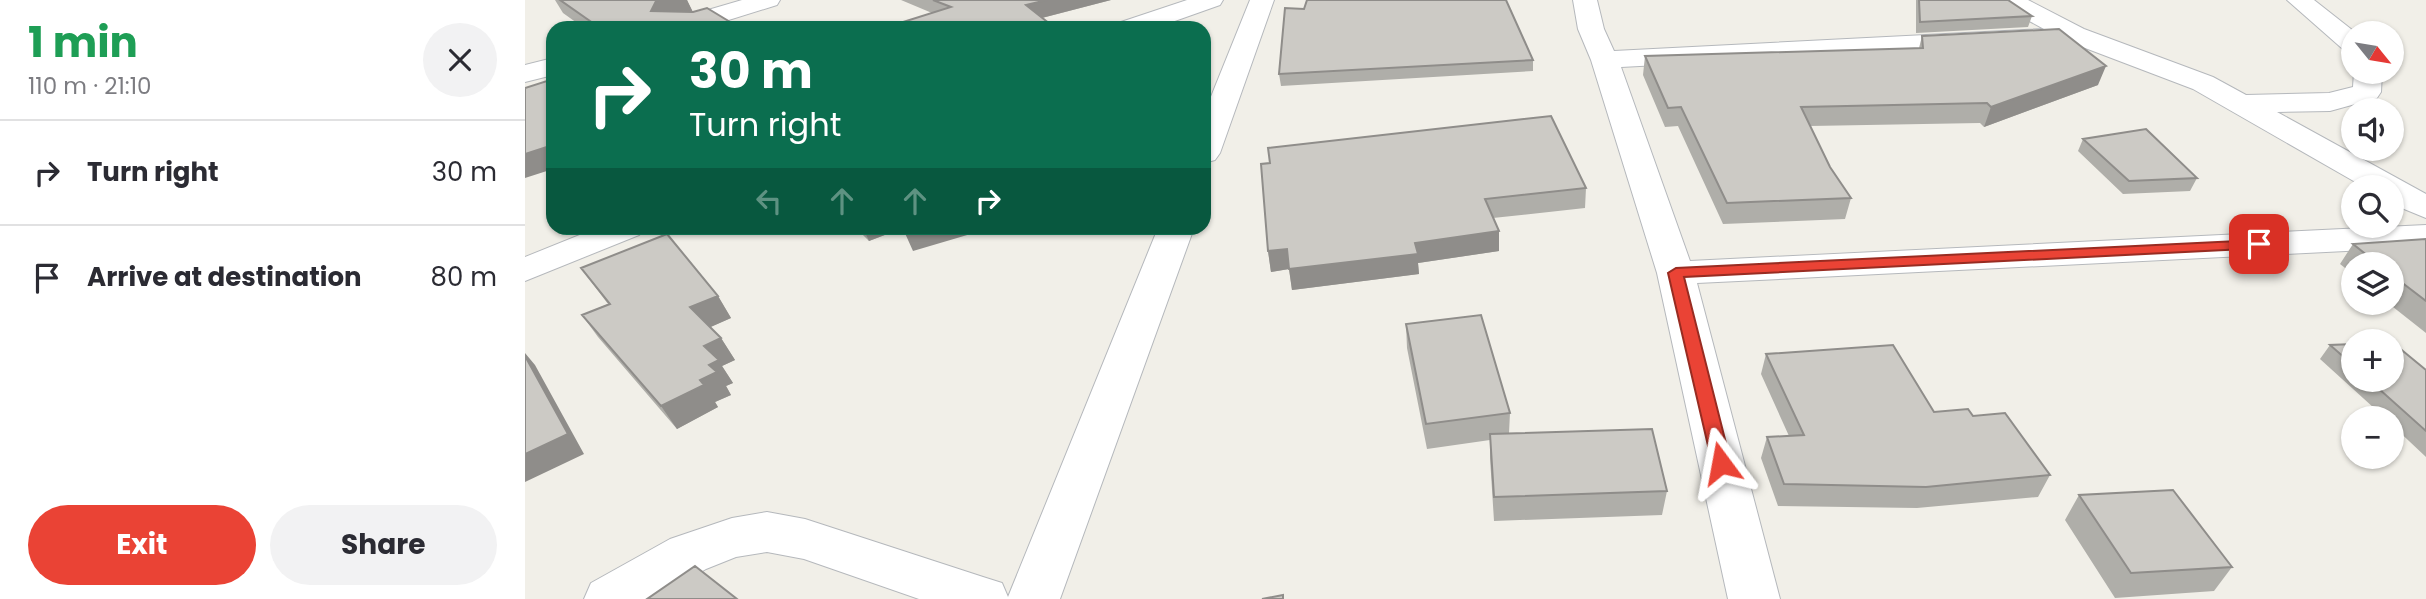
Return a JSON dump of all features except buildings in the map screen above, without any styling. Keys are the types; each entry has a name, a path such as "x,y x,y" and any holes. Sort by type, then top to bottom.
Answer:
{"street":[{"path":"699,21 768,0"},
{"path":"1150,21 1211,0"},
{"path":"1211,135 1262,0"},
{"path":"1585,0 1591,29 1605,60 1676,273 1754,599"},
{"path":"2009,0 2075,35 2203,83 2367,175"},
{"path":"2299,0 2341,34"},
{"path":"1605,60 1732,51 2075,35"},
{"path":"525,74 546,68"},
{"path":"2241,104 2330,102 2367,92 2367,84"},
{"path":"2404,196 2426,208"},
{"path":"525,270 610,235"},
{"path":"1034,599 1173,235"},
{"path":"1676,273 2426,236"},
{"path":"610,599 688,554 732,538 767,532 805,539 983,599"}],"route":[{"path":"1721,463 1676,273 2259,244"}]}
